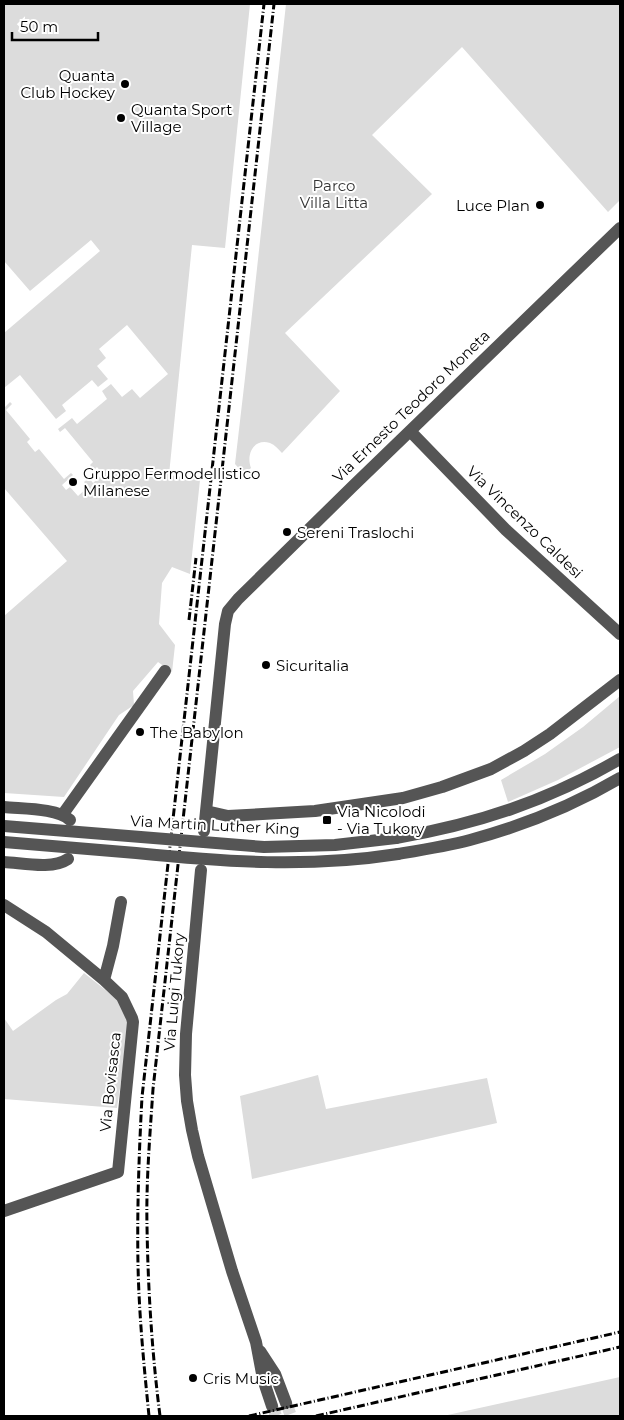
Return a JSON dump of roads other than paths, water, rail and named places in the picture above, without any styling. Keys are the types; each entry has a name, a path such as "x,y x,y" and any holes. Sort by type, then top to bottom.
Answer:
{"street":[{"name":"Via Ernesto Teodoro Moneta","path":"206,811 228,611 410,430 620,228"},
{"name":"Via Vincenzo Caldesi","path":"410,430 506,530 620,634"},
{"path":"4,807 52,811 66,817 165,671"},
{"path":"204,831 206,811 228,816 315,811 403,798 442,788 491,769 524,751 550,734 620,680"},
{"name":"Via Martin Luther King","path":"4,826 264,847 316,846 364,842 456,827 506,812 574,784 620,759"},
{"path":"4,842 255,863 332,862 398,854 452,844 503,830 566,806 620,778"},
{"path":"4,862 51,866 60,864 68,859"},
{"name":"Via Luigi Tukory","path":"201,870 185,1047 185,1075 189,1115 194,1143 229,1262 256,1342"},
{"path":"104,980 113,946 120,902"},
{"name":"Via Bovisasca","path":"4,905 46,932 104,980 122,997 133,1022 118,1172 4,1211"},
{"path":"256,1342 274,1374 286,1403"},
{"path":"256,1342 263,1379 272,1406"}],"tunnel":[{"path":"286,1403 291,1416"},
{"path":"272,1406 276,1416"}],"railway":[{"path":"149,1416 138,1265 138,1181 142,1097 264,4"},
{"path":"160,1416 148,1274 148,1175 153,1089 274,4"},
{"path":"189,620 196,558"},
{"path":"249,1416 620,1332"},
{"path":"316,1416 620,1347"}],"place":[{"name":"Quanta Club Hockey","path":"125,84"},
{"name":"Quanta Sport Village","path":"121,118"},
{"name":"Luce Plan","path":"540,205"},
{"name":"Gruppo Fermodellistico Milanese","path":"73,482"},
{"name":"Sereni Traslochi","path":"287,532"},
{"name":"Sicuritalia","path":"266,665"},
{"name":"The Babylon","path":"140,732"},
{"name":"Via Nicolodi - Via Tukory","path":"327,820"},
{"name":"Cris Music","path":"193,1378"}],"park label":[{"name":"Parco Villa Litta","path":"334,194"}]}
